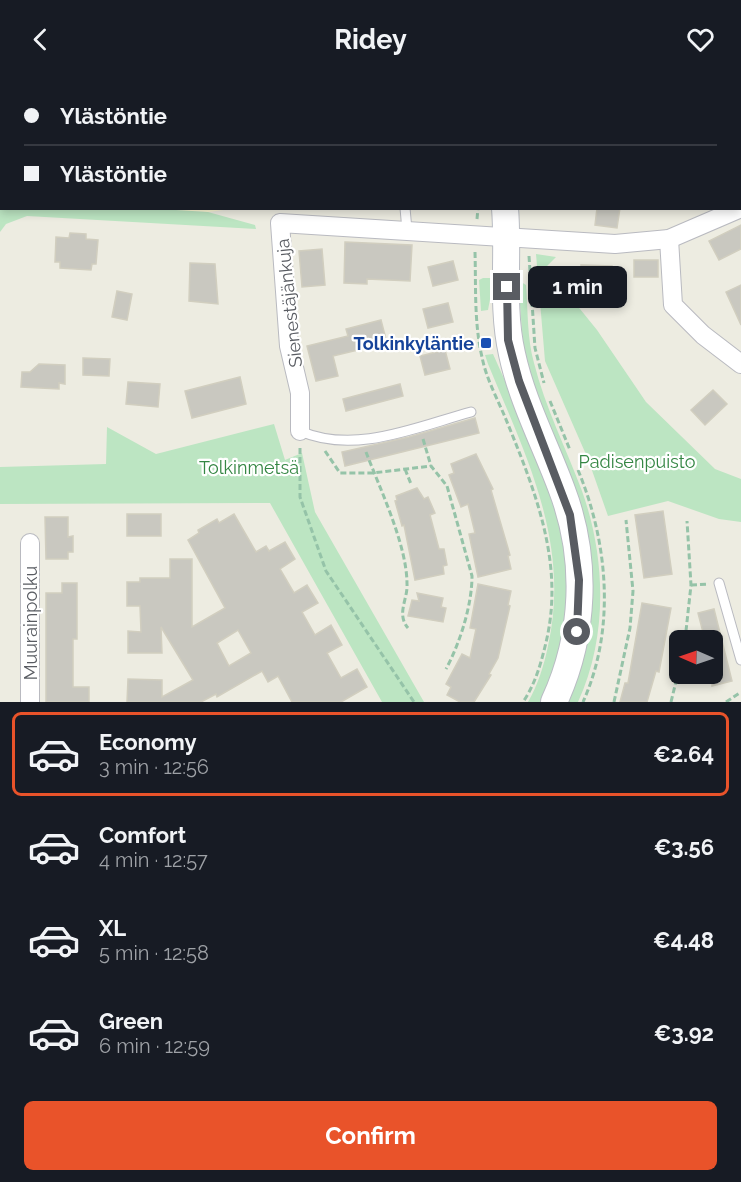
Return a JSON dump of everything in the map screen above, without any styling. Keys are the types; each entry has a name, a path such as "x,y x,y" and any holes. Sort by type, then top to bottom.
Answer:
{"main road":[{"path":"506,210 518,238 507,328 512,355 519,381 568,506 577,553 579,615 574,649 554,702"}],"street":[{"path":"518,238 615,244 669,239 736,210"},
{"name":"Sienestäjänkuja","path":"300,431 300,393 289,346 280,223 518,238"},
{"path":"669,239 673,305 703,335 741,364"},
{"name":"Muurainpolku","path":"30,543 30,702"}],"lane":[{"path":"405,210 407,230"},
{"path":"300,431 318,439 362,442 471,412"},
{"path":"719,583 741,660"}],"path":[{"path":"478,210 476,312 481,356 533,486 545,526 551,564 552,597 549,628 541,664 523,702"},
{"path":"518,238 535,348 545,388"},
{"path":"418,426 431,466 447,486 472,576 472,590 453,656 446,669"},
{"path":"300,431 300,497 326,571 414,702"},
{"path":"318,439 340,473 373,473 431,466"},
{"path":"362,442 398,538 407,584 402,616 408,628"},
{"path":"405,470 411,484"},
{"path":"614,702 630,628 633,591 626,520"},
{"path":"686,630 691,585 687,521"},
{"path":"671,702 675,684"},
{"path":"726,702 741,692"}],"shaded area":[{"path":"165,210 223,210 208,212"}],"green space":[{"path":"0,210 208,212 255,225 256,229 27,216 6,224 0,232"},
{"name":"Padisenpuisto","path":"536,254 556,257 546,267 597,330 646,402 715,469 741,479 741,522 719,519 668,501 608,516 588,459 545,361"},
{"path":"494,278 488,310 481,311 479,280"},
{"path":"518,280 526,285 530,344 539,379 582,491 596,543 600,597 599,624 588,677 578,702 566,702 588,614 525,369"},
{"path":"493,354 544,468 564,534 570,592 565,641 543,702 528,702 545,660 554,608 554,571 549,536 530,466 485,355"},
{"name":"Tolkinmetsä","path":"274,424 285,460 302,453 315,512 424,702 382,702 270,503 0,504 0,467 106,464 107,427 156,454"}],"building":[{"path":"597,210 620,210 617,228 595,225"},
{"path":"741,225 741,249 719,260 709,241"},
{"path":"70,233 86,234 86,239 98,240 96,264 92,264 91,270 60,268 60,262 55,262 56,237 69,238"},
{"path":"345,242 412,245 410,281 367,279 367,284 344,283"},
{"path":"322,249 325,285 302,287 299,251"},
{"path":"634,260 658,260 658,277 634,277"},
{"path":"453,261 458,280 433,286 428,267"},
{"path":"190,263 215,264 218,304 189,301"},
{"path":"581,265 612,266 612,291 581,291"},
{"path":"741,285 741,325 726,292"},
{"path":"117,291 132,294 127,320 112,317"},
{"path":"448,303 453,322 428,328 423,309"},
{"path":"381,320 387,343 333,356 338,376 316,381 307,346 348,336 346,329"},
{"path":"445,350 450,369 425,375 420,356"},
{"path":"83,358 110,359 109,376 83,375"},
{"path":"39,364 65,365 65,384 59,383 59,389 21,387 22,372 30,372"},
{"path":"240,377 246,404 192,418 185,391"},
{"path":"128,382 160,384 158,407 126,404"},
{"path":"400,384 403,396 346,411 343,399"},
{"path":"713,390 727,404 705,425 691,410"},
{"path":"475,418 479,433 345,466 342,452 409,437"},
{"path":"476,454 493,489 491,490 510,555 508,556 511,569 478,577 469,534 475,533 468,504 461,507 449,475 454,473 451,464"},
{"path":"417,488 424,499 428,497 435,513 430,515 439,549 444,549 447,565 443,566 444,574 415,580 404,525 402,526 395,501 396,496"},
{"path":"663,511 672,574 644,578 635,515"},
{"path":"127,514 161,514 161,536 127,536"},
{"path":"234,514 256,552 266,546 269,551 285,542 295,559 280,569 294,593 307,585 318,603 302,612 315,635 331,625 342,645 327,653 341,678 357,669 367,687 341,702 292,702 278,676 268,682 262,671 217,697 216,694 201,702 127,702 128,679 162,680 162,697 193,680 161,627 162,653 128,653 128,631 141,632 140,606 127,606 127,582 140,582 140,578 170,578 170,559 192,559 192,627 225,608 188,540 199,533 198,530 217,519 219,523","holes":["238,630 251,653 229,666 217,643"]},
{"path":"45,517 68,517 68,537 73,536 73,552 68,552 68,559 46,559"},
{"path":"62,583 77,583 77,639 73,639 73,687 89,687 89,702 46,702 46,593 62,593"},
{"path":"478,584 511,591 508,605 510,606 498,658 489,674 491,675 474,702 460,702 447,695 451,687 446,684 462,654 470,658 476,629 470,628"},
{"path":"417,593 443,598 441,607 446,608 443,622 408,616 412,600 419,601"},
{"path":"642,603 671,608 659,672 656,671 647,702 620,702 625,683 628,683"},
{"path":"714,609 719,630 702,630 698,613"},
{"path":"723,645 732,681 723,683"}],"place":[{"name":"Tolkinkyläntie","path":"486,343"}],"route":[{"path":"507,287 508,340 519,381 570,515 579,580 577,632"}]}
